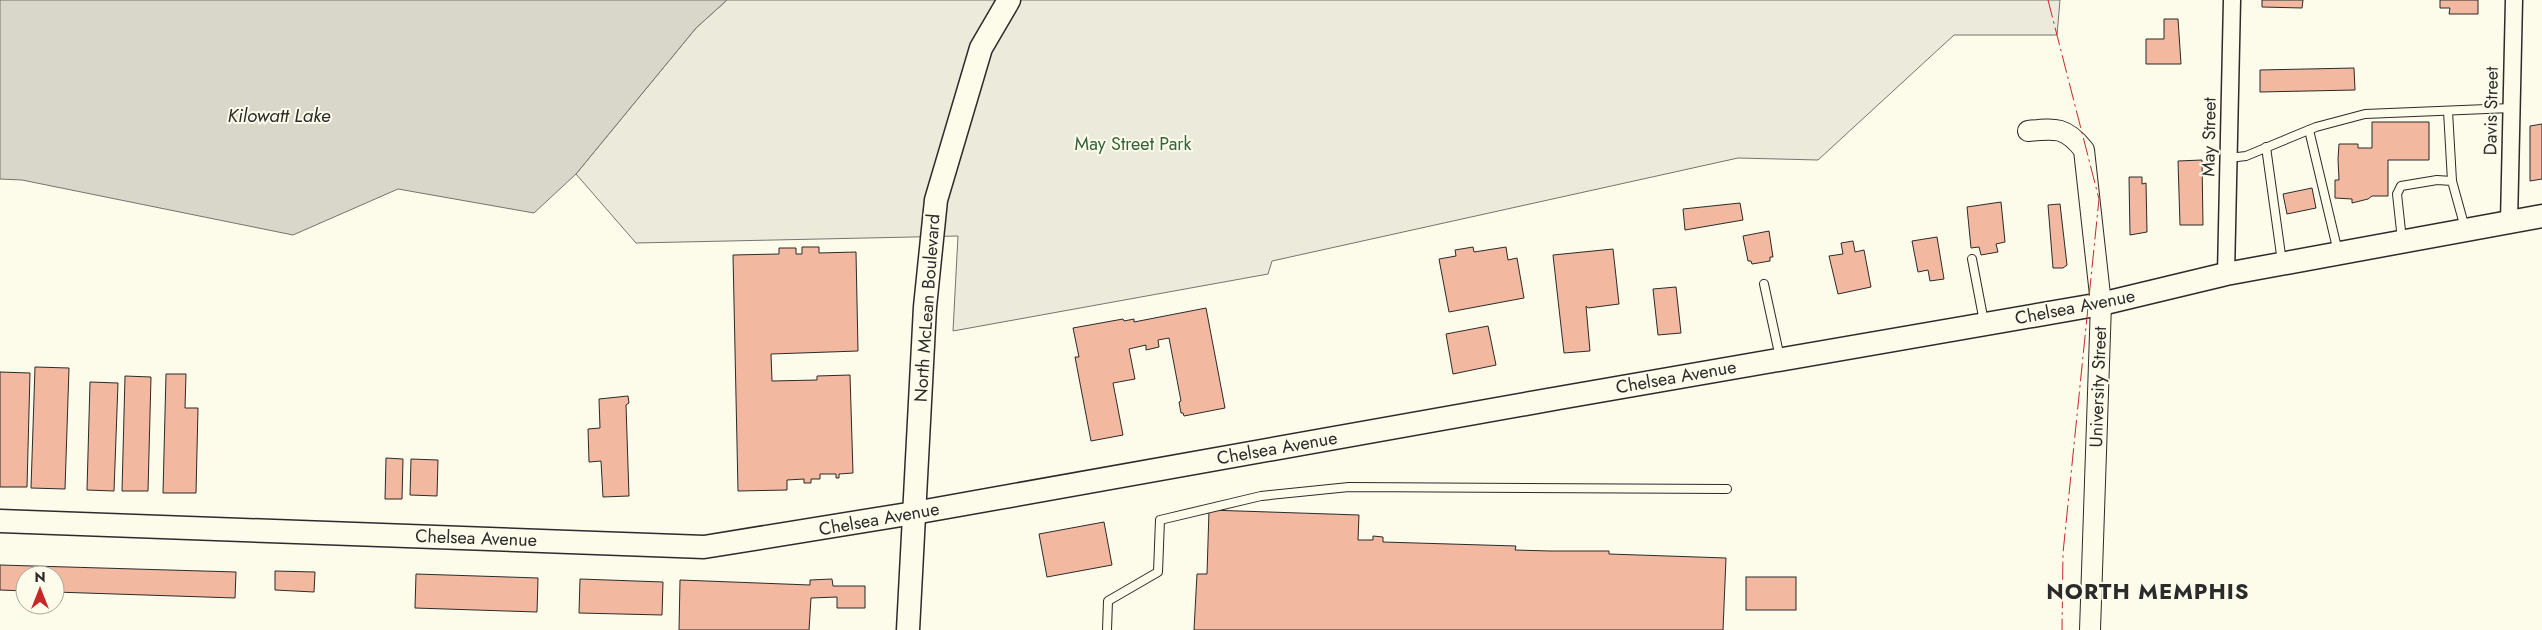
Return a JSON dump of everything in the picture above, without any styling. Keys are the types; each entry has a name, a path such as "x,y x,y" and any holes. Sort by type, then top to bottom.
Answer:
{"main road":[{"name":"North McLean Boulevard","path":"908,630 925,307 936,200 981,48 1009,0"},
{"name":"Chelsea Avenue","path":"0,521 704,547 914,513 2101,304 2226,274 2542,216"}],"street":[{"name":"May Street","path":"2226,274 2232,0"},
{"name":"Davis Street","path":"2509,222 2514,0"},
{"name":"University Street","path":"2028,131 2064,131 2071,134 2084,150 2101,304 2090,630"}],"lane":[{"path":"2229,158 2246,156 2308,130 2364,114 2511,108"},
{"path":"2448,111 2452,181 2466,230"},
{"path":"2308,130 2339,254"},
{"path":"2266,147 2282,264"},
{"path":"2402,242 2398,189 2401,186 2437,180 2452,181"},
{"path":"1972,259 1984,324"},
{"path":"1764,284 1780,360"},
{"path":"1107,630 1108,601 1158,572 1160,520 1260,496 1349,487 1728,489"}],"green space":[{"name":"May Street Park","path":"727,0 2060,0 2057,35 1954,35 1818,160 1738,158 1272,261 1268,274 953,331 958,236 636,243 576,174 696,28"}],"water":[{"name":"Kilowatt Lake","path":"0,0 727,0 696,28 576,174 534,213 398,189 293,235 22,180 0,179"}],"building":[{"path":"2262,0 2303,0 2302,8 2262,7"},
{"path":"2440,0 2478,0 2478,14 2449,14 2450,8 2440,8"},
{"path":"2164,19 2178,19 2181,64 2146,64 2146,39 2164,39"},
{"path":"2354,68 2355,90 2260,92 2260,70"},
{"path":"2372,122 2429,122 2429,160 2388,160 2388,196 2372,196 2368,199 2352,203 2352,199 2335,198 2335,180 2339,180 2339,144 2358,144 2358,148 2372,148"},
{"path":"2542,124 2542,179 2530,181 2530,126"},
{"path":"2202,160 2203,225 2180,225 2178,161"},
{"path":"2129,177 2142,177 2142,184 2146,183 2147,232 2130,235"},
{"path":"2312,188 2316,208 2287,214 2283,194"},
{"path":"2001,202 2005,242 1996,244 1998,252 1981,255 1979,247 1971,248 1967,207"},
{"path":"1740,203 1743,220 1685,230 1683,209"},
{"path":"2060,204 2067,265 2063,268 2053,268 2048,205"},
{"path":"1769,231 1773,257 1770,257 1770,261 1752,264 1751,261 1748,261 1743,236"},
{"path":"1937,237 1944,279 1930,281 1928,270 1918,272 1912,241"},
{"path":"1853,241 1855,252 1864,250 1871,287 1838,294 1829,256 1843,254 1841,243"},
{"path":"802,247 819,247 819,253 856,252 858,351 771,354 772,381 817,380 817,376 850,375 853,473 839,474 839,478 836,478 836,474 820,474 820,479 811,479 811,483 804,483 804,479 787,480 787,490 738,491 733,255 779,254 779,248 796,248 796,254 802,254"},
{"path":"1473,247 1474,252 1506,247 1508,260 1517,258 1524,298 1449,312 1439,259 1456,256 1455,250"},
{"path":"1613,249 1619,304 1588,308 1586,306 1590,351 1564,353 1553,255"},
{"path":"1676,287 1681,333 1658,335 1653,289"},
{"path":"1206,308 1225,408 1184,416 1181,413 1179,402 1181,401 1169,338 1158,340 1159,347 1146,350 1146,345 1129,349 1135,379 1113,383 1123,435 1091,441 1075,357 1079,357 1073,328 1123,319 1124,321 1134,319 1134,322"},
{"path":"1488,326 1496,365 1453,374 1446,334"},
{"path":"35,367 69,368 65,489 31,488"},
{"path":"0,372 30,373 27,487 0,487"},
{"path":"166,374 186,374 185,408 198,408 196,493 163,493"},
{"path":"125,376 151,377 148,491 122,491"},
{"path":"90,382 118,383 114,491 87,490"},
{"path":"628,396 629,403 626,405 629,496 603,497 601,461 589,462 588,429 600,428 599,399"},
{"path":"386,458 403,459 402,499 385,499"},
{"path":"411,459 438,460 437,496 410,495"},
{"path":"1209,510 1359,515 1358,540 1373,540 1373,536 1383,537 1383,542 1516,546 1515,550 1609,551 1609,554 1726,558 1723,630 1194,630 1197,574 1207,574"},
{"path":"1104,522 1112,565 1047,577 1039,534"},
{"path":"0,565 15,565 15,591 0,590"},
{"path":"65,567 236,572 235,598 65,592"},
{"path":"275,571 315,572 314,592 275,590"},
{"path":"416,574 538,578 537,612 415,608"},
{"path":"1746,577 1796,577 1796,610 1746,610"},
{"path":"580,579 663,582 662,615 579,613"},
{"path":"832,579 833,586 865,586 865,608 837,608 837,597 811,598 809,630 679,630 680,580 810,585 810,580"}],"power":[{"path":"2048,0 2099,199 2063,553 2062,630"}],"district":[{"name":"NORTH MEMPHIS","path":"2148,591"}]}
